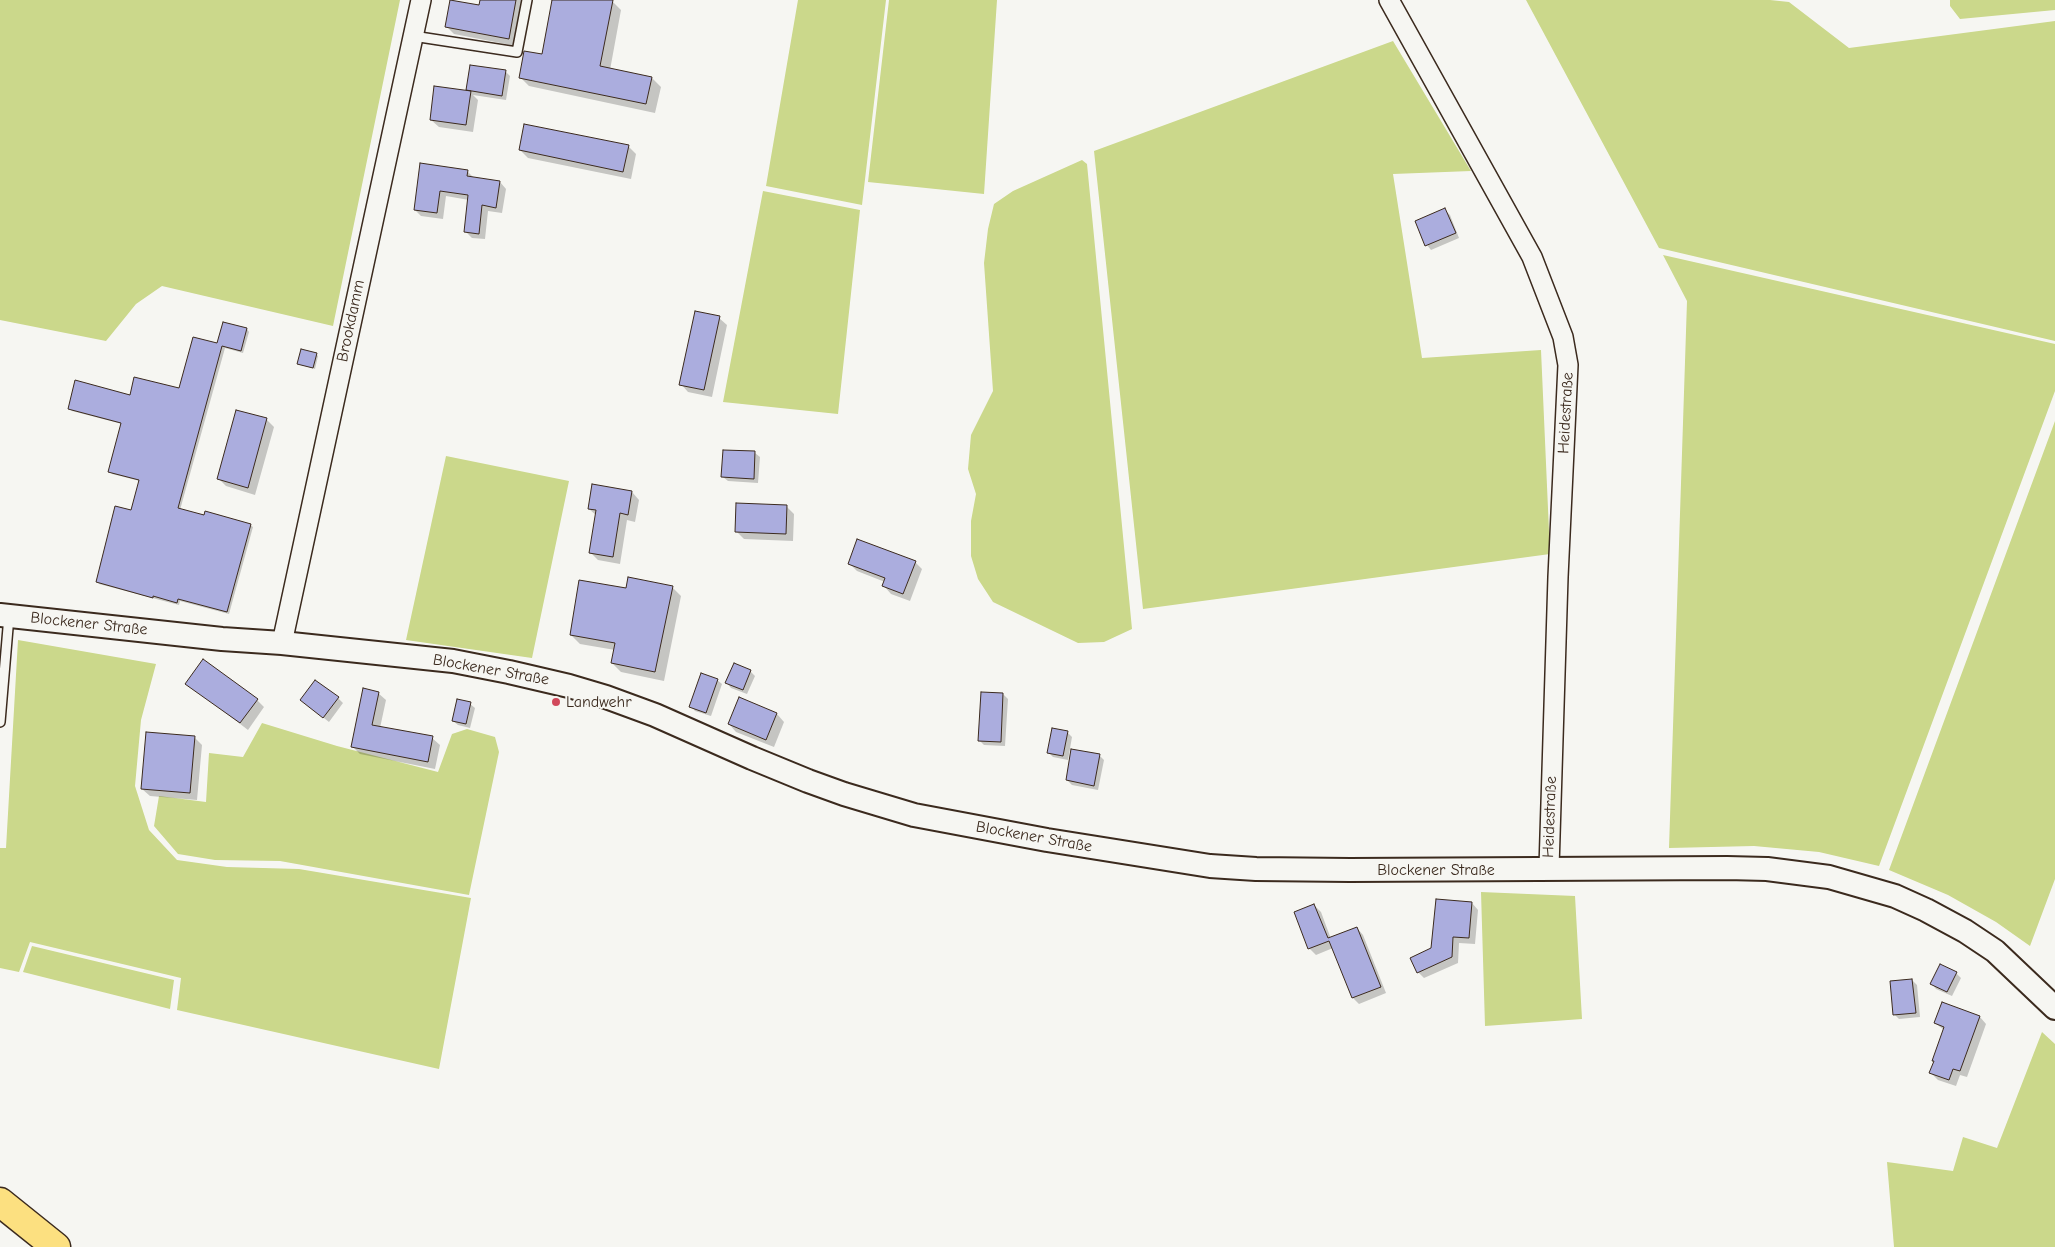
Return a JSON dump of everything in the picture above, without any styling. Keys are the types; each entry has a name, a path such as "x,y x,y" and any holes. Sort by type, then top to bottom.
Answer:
{"highway":[{"path":"0,1202 56,1247"}],"street":[{"name":"Brookdamm","path":"282,643 421,0"},
{"name":"Heidestraße","path":"1389,0 1532,256 1563,337 1568,365 1558,577 1549,868"},
{"name":"Blockener Straße","path":"4,615 222,639 282,643 453,661 554,682 655,715 752,758 844,794 914,814 1047,840 1210,866 1256,869 1767,869 1803,872 1855,883 1895,896 1965,931 1995,951 2055,1008"}],"lane":[{"path":"413,36 517,52 527,0"},
{"path":"0,722 4,615"}],"green space":[{"path":"0,0 400,0 333,326 162,286 136,304 106,341 0,320"},
{"path":"798,0 886,0 862,205 766,186"},
{"path":"889,0 997,0 984,194 868,182"},
{"path":"1526,0 1770,0 1789,2 1849,48 2055,21 2055,341 1659,248"},
{"path":"1950,0 2055,0 2055,10 1960,19 1950,6"},
{"path":"1393,41 1471,171 1393,174 1422,358 1541,350 1550,554 1143,609 1094,151"},
{"path":"1082,160 1087,164 1132,629 1104,642 1078,643 993,602 978,579 971,556 971,521 976,494 968,469 971,435 993,391 984,263 988,229 994,204 1013,191"},
{"path":"763,191 860,210 838,414 723,402"},
{"path":"1663,255 2055,344 2055,391 1879,866 1819,852 1754,846 1669,848 1687,301"},
{"path":"2055,421 2055,879 2030,946 1996,922 1948,895 1889,870"},
{"path":"446,456 569,481 532,658 406,640"},
{"path":"18,640 156,664 141,720 135,786 149,830 177,860 227,867 299,869 471,898 439,1069 177,1010 181,978 30,942 19,972 0,968 0,848 6,848"},
{"path":"262,723 337,746 438,772 452,734 467,729 495,737 499,752 469,895 280,861 215,860 178,854 154,826 159,796 206,802 209,753 243,757"},
{"path":"1481,892 1575,896 1582,1019 1485,1026"},
{"path":"32,946 174,980 170,1009 23,972"},
{"path":"2042,1032 2055,1044 2055,1247 1894,1247 1887,1162 1953,1171 1963,1137 1997,1148"}],"building":[{"path":"450,0 479,5 480,0 516,0 509,39 445,27"},
{"path":"552,0 613,0 600,66 652,77 646,104 519,78 524,51 542,54"},
{"path":"470,65 506,70 502,96 466,90"},
{"path":"434,86 471,91 466,125 430,120"},
{"path":"524,124 629,145 623,172 519,150"},
{"path":"420,163 468,170 467,176 500,181 496,208 482,205 479,234 464,232 468,195 440,191 437,213 414,210"},
{"path":"1445,208 1456,233 1425,246 1415,221"},
{"path":"695,311 720,316 704,390 679,385"},
{"path":"223,322 247,328 241,351 222,346 178,508 204,515 205,511 251,524 227,612 178,599 177,603 153,596 153,598 96,582 115,506 131,510 139,480 108,472 121,423 68,409 75,380 130,395 134,377 179,388 193,337 217,343"},
{"path":"301,349 317,353 313,368 297,364"},
{"path":"236,410 267,418 248,488 217,479"},
{"path":"723,450 755,451 754,479 721,477"},
{"path":"592,484 632,491 628,515 620,513 613,557 589,553 596,510 588,509"},
{"path":"736,503 787,505 786,534 735,532"},
{"path":"857,539 916,561 903,594 882,586 885,578 848,564"},
{"path":"628,577 673,586 655,672 611,663 615,643 570,635 579,580 626,588"},
{"path":"203,659 258,699 240,723 185,684"},
{"path":"734,663 751,670 743,690 725,683"},
{"path":"701,673 718,679 706,713 689,707"},
{"path":"315,680 339,697 323,718 300,700"},
{"path":"363,688 379,692 372,725 433,736 428,762 351,747"},
{"path":"981,692 1003,693 1001,742 978,741"},
{"path":"739,697 777,713 766,740 728,724"},
{"path":"457,699 471,702 466,724 452,721"},
{"path":"1052,728 1068,731 1063,756 1047,753"},
{"path":"146,732 195,736 190,793 141,789"},
{"path":"1071,749 1100,754 1094,786 1066,780"},
{"path":"1436,899 1472,902 1469,938 1453,937 1452,957 1417,973 1410,958 1431,948"},
{"path":"1314,904 1328,938 1357,927 1381,987 1352,998 1329,941 1308,949 1294,912"},
{"path":"1940,964 1957,972 1947,992 1930,984"},
{"path":"1912,979 1916,1013 1893,1015 1890,981"},
{"path":"1942,1002 1980,1016 1960,1071 1953,1069 1949,1080 1929,1073 1944,1027 1934,1023"}],"place":[{"name":"Landwehr","path":"556,702"}]}
